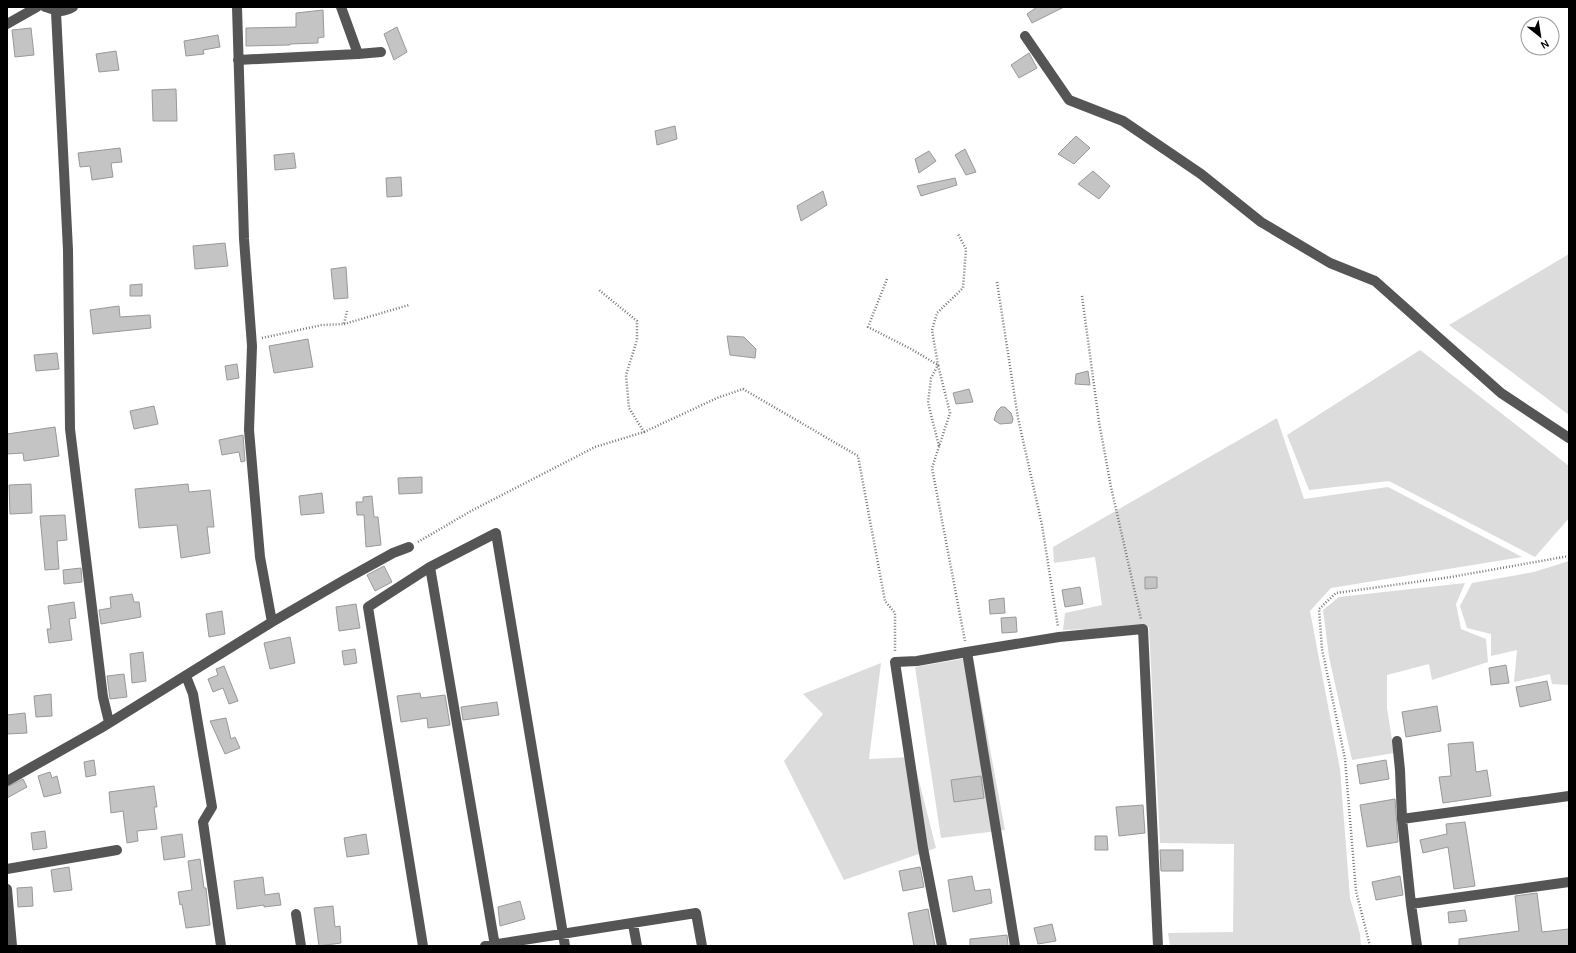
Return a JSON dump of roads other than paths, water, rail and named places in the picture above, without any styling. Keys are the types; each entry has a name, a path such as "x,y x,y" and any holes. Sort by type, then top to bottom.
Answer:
{"street":[{"path":"7,24 37,7"},
{"path":"45,7 56,12 69,10 74,7"},
{"path":"237,7 244,239 252,346 249,430 260,556 272,622"},
{"path":"341,7 358,54"},
{"path":"56,12 68,250 70,429 103,697 109,722"},
{"path":"1025,36 1069,100 1123,121 1201,174 1261,222 1330,263 1375,281 1501,393 1569,438"},
{"path":"238,60 381,52"},
{"path":"422,946 368,606 430,567 496,533 565,946"},
{"path":"7,781 186,676 272,622 360,571 393,553 408,547"},
{"path":"430,567 492,945 696,914 702,946"},
{"path":"942,946 923,848 895,662 917,662 1059,637 1143,629 1158,946"},
{"path":"967,652 1015,946"},
{"path":"186,676 193,694 212,807 203,822 221,946"},
{"path":"1397,741 1402,819 1417,946"},
{"path":"1402,819 1569,796"},
{"path":"7,868 117,850"},
{"path":"1411,904 1569,882"},
{"path":"7,889 12,946"},
{"path":"296,914 301,946"},
{"path":"633,924 637,946"}]}
